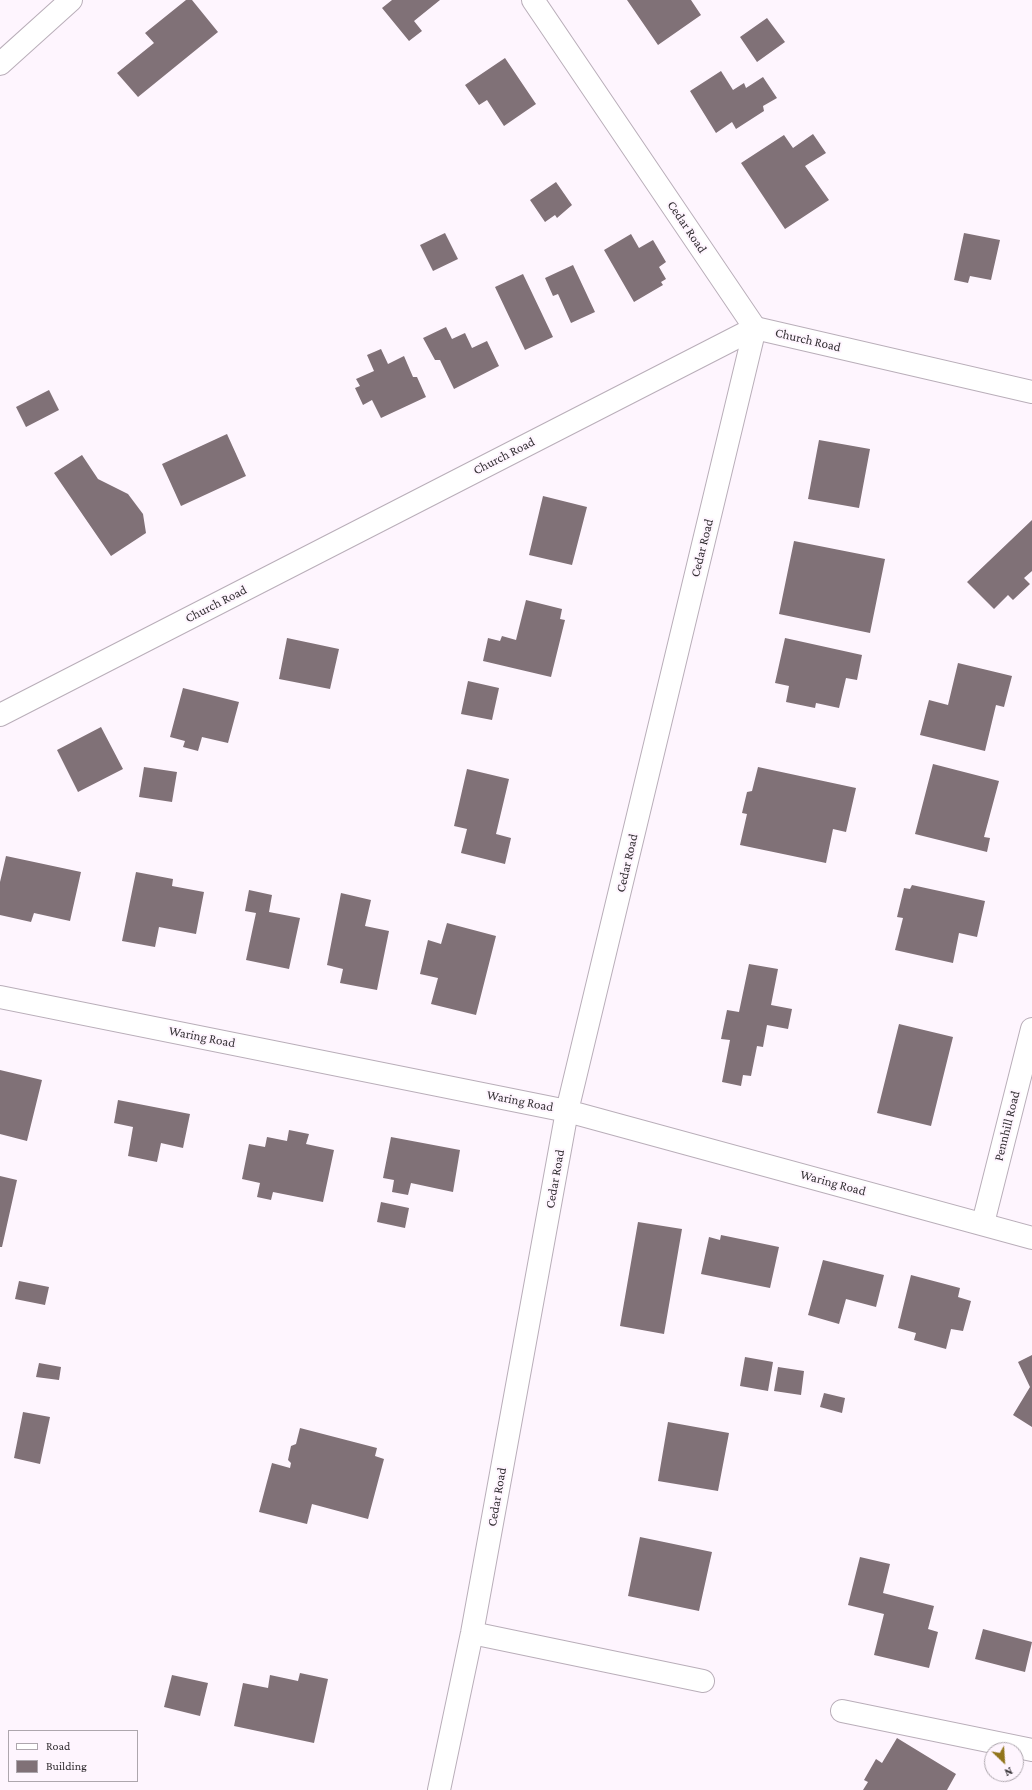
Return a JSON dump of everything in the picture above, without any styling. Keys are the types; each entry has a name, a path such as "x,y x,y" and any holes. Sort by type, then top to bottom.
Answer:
{"street":[{"path":"0,64 71,0"},
{"name":"Cedar Road","path":"439,1790 472,1633 567,1111 755,328 533,0"},
{"name":"Church Road","path":"0,715 755,328 1032,392"},
{"name":"Waring Road","path":"0,997 567,1111 1032,1238"},
{"name":"Pennhill Road","path":"983,1224 1032,1029"},
{"path":"472,1633 703,1681"},
{"path":"842,1711 1032,1750"}],"building":[{"path":"186,0 192,0 218,32 138,97 117,73 154,43 145,33"},
{"path":"392,0 440,0 414,21 422,31 409,41 382,8"},
{"path":"627,0 691,0 701,15 658,45"},
{"path":"767,18 785,42 757,62 740,37"},
{"path":"505,58 536,104 504,126 487,100 479,105 465,85"},
{"path":"721,71 733,90 744,83 746,88 763,77 777,98 763,106 764,111 736,129 732,122 716,133 690,91"},
{"path":"813,134 826,153 805,166 829,200 785,229 741,163 784,135 793,148"},
{"path":"556,182 572,205 557,218 555,215 545,222 530,200"},
{"path":"445,233 458,259 433,271 420,245"},
{"path":"964,233 1000,240 991,280 970,276 968,283 954,280"},
{"path":"631,234 639,248 653,240 666,262 659,267 666,279 661,282 663,285 634,302 604,250"},
{"path":"573,265 595,312 571,323 558,294 553,296 545,278"},
{"path":"523,274 553,337 525,350 495,287"},
{"path":"446,327 452,339 465,333 472,348 487,341 499,366 454,389 440,360 435,360 423,338"},
{"path":"381,349 388,364 404,356 413,377 417,377 426,397 381,418 372,400 363,405 355,388 360,386 356,379 374,371 367,355"},
{"path":"49,390 59,410 26,427 16,407"},
{"path":"227,434 246,476 181,506 162,464"},
{"path":"819,440 870,449 859,508 808,499"},
{"path":"82,455 98,479 128,494 143,514 146,533 111,556 54,473"},
{"path":"543,496 587,507 572,565 529,555"},
{"path":"1032,520 1032,571 1024,578 1030,584 1013,600 1008,595 994,609 967,582"},
{"path":"794,541 885,559 870,633 779,614"},
{"path":"526,600 562,609 560,619 565,620 551,677 483,661 488,638 500,641 502,636 516,640"},
{"path":"287,638 339,649 330,689 279,679"},
{"path":"785,638 862,655 857,680 846,678 839,708 816,703 815,708 786,702 789,686 775,683"},
{"path":"958,663 1012,676 1004,707 996,705 985,751 920,735 929,700 948,705"},
{"path":"468,681 499,688 492,720 461,714"},
{"path":"183,688 239,702 228,743 202,737 198,751 183,747 185,741 170,737"},
{"path":"101,727 123,769 78,792 57,750"},
{"path":"933,764 999,781 984,837 990,838 987,852 915,834"},
{"path":"144,767 177,772 172,802 139,797"},
{"path":"758,767 856,788 846,832 833,829 826,863 740,845 747,814 742,813 747,792 752,791"},
{"path":"467,769 509,779 496,834 511,838 505,864 461,853 467,829 454,826"},
{"path":"6,856 81,872 70,921 34,913 31,922 0,915 0,882"},
{"path":"136,872 173,879 172,886 204,892 196,934 159,927 155,947 122,941"},
{"path":"912,885 985,901 977,937 959,933 953,963 895,950 903,918 897,917 904,888 910,889"},
{"path":"249,890 272,895 269,912 300,918 289,969 246,960 256,913 245,911"},
{"path":"341,893 371,900 365,926 389,931 377,990 340,983 343,969 327,965"},
{"path":"447,923 496,936 476,1015 431,1004 438,978 420,974 428,940 441,944"},
{"path":"749,964 778,969 771,1005 792,1009 788,1029 767,1025 763,1047 757,1046 751,1076 743,1075 741,1086 722,1082 730,1040 721,1039 727,1010 739,1012"},
{"path":"899,1024 953,1037 931,1126 877,1113"},
{"path":"0,1070 42,1080 27,1141 0,1134"},
{"path":"118,1100 190,1114 183,1148 161,1143 157,1162 128,1156 133,1127 114,1123"},
{"path":"289,1130 309,1134 306,1144 334,1150 323,1202 273,1192 271,1200 257,1197 260,1183 242,1179 249,1144 265,1147 267,1137 287,1141"},
{"path":"391,1137 460,1150 453,1192 411,1183 408,1195 392,1192 394,1180 383,1178"},
{"path":"0,1176 17,1180 2,1247 0,1247"},
{"path":"381,1202 409,1208 405,1228 377,1222"},
{"path":"638,1222 682,1229 664,1334 620,1326"},
{"path":"721,1235 779,1247 770,1288 701,1274 709,1237 720,1240"},
{"path":"823,1260 884,1275 876,1307 846,1299 839,1324 808,1315"},
{"path":"911,1275 960,1288 958,1297 971,1301 963,1331 951,1329 946,1349 914,1340 916,1333 898,1328"},
{"path":"19,1281 49,1287 45,1305 15,1299"},
{"path":"1032,1355 1032,1427 1013,1415 1030,1387 1018,1362"},
{"path":"745,1357 773,1362 768,1391 740,1386"},
{"path":"39,1363 61,1367 59,1380 36,1377"},
{"path":"778,1367 804,1371 801,1395 774,1391"},
{"path":"824,1393 845,1398 842,1413 820,1407"},
{"path":"23,1412 50,1417 40,1464 14,1458"},
{"path":"668,1422 729,1433 718,1491 658,1481"},
{"path":"300,1428 377,1448 375,1456 384,1459 368,1519 312,1504 307,1524 259,1512 272,1463 290,1468 291,1463 288,1460 291,1446 296,1444"},
{"path":"640,1537 712,1552 699,1611 628,1596"},
{"path":"860,1557 890,1564 883,1593 934,1606 928,1629 938,1632 929,1668 874,1655 884,1614 848,1605"},
{"path":"983,1629 1032,1642 1025,1672 975,1659"},
{"path":"300,1673 328,1679 314,1743 234,1726 243,1683 268,1688 270,1675 298,1681"},
{"path":"172,1675 208,1683 200,1716 164,1707"},
{"path":"897,1738 956,1774 947,1790 863,1790 868,1782 864,1780 876,1759 882,1763"}]}
